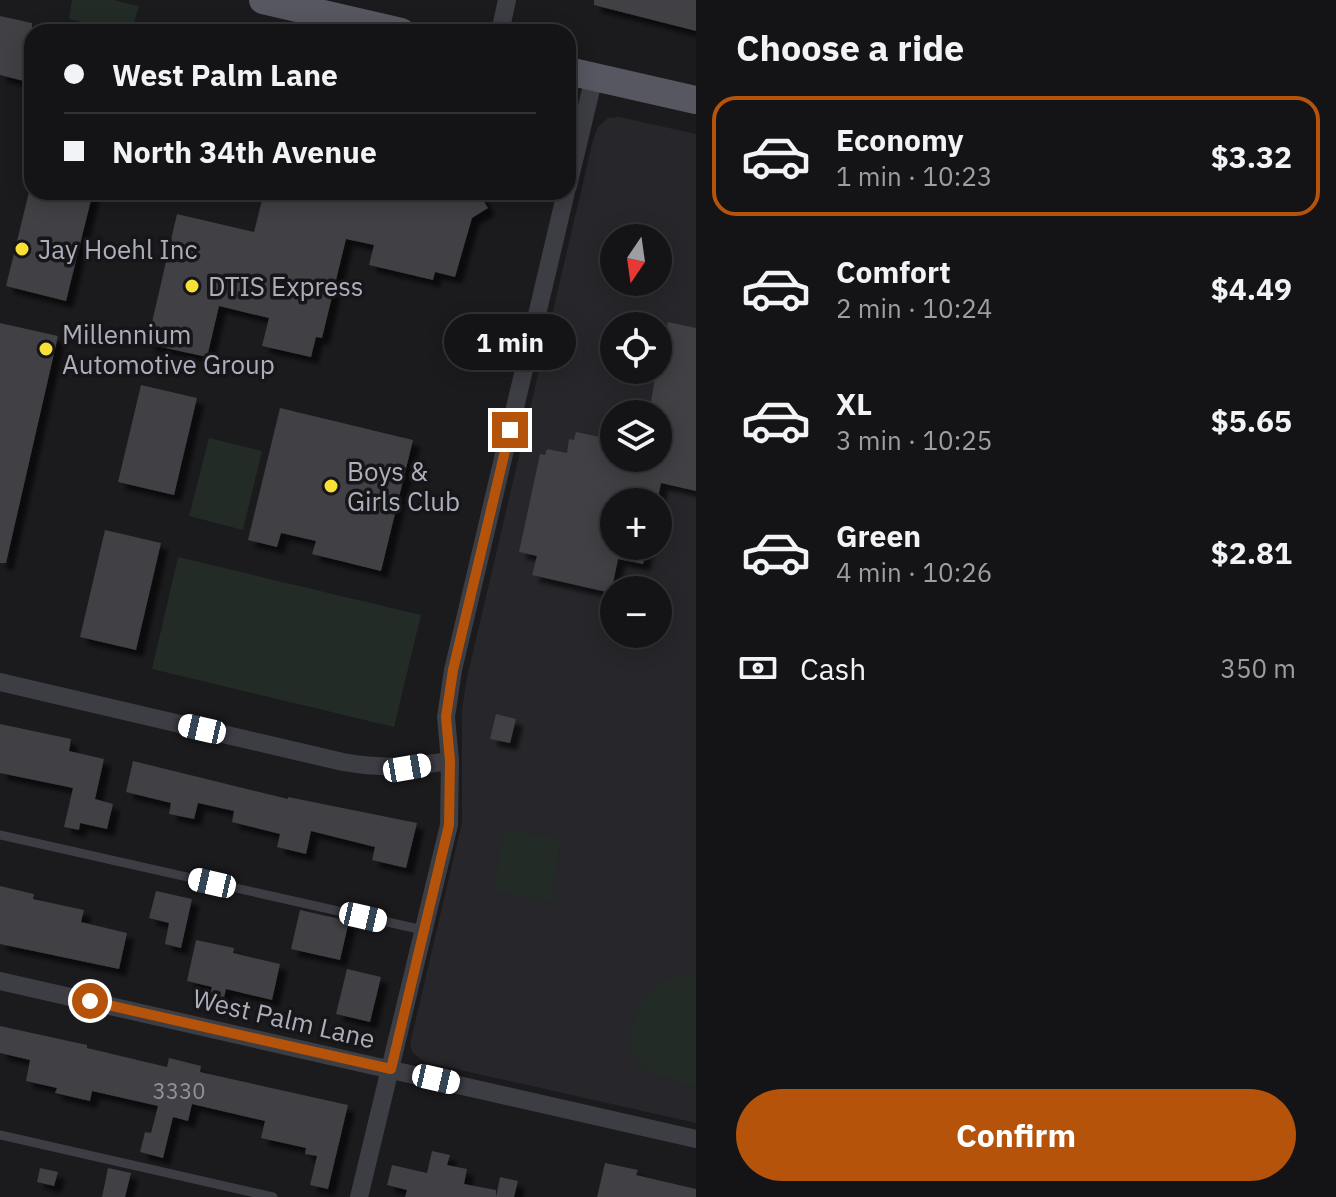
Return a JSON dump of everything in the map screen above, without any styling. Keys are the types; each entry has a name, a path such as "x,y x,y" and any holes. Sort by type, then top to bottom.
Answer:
{"main road":[{"path":"263,0 366,24"},
{"path":"581,74 696,100"}],"street":[{"path":"502,24 507,0"},
{"path":"576,117 581,74"},
{"path":"359,1197 449,825 450,761 446,717 453,670 564,200"},
{"path":"0,682 343,762 393,768 450,761"},
{"name":"West Palm Lane","path":"0,981 696,1139"}],"lane":[{"path":"0,835 423,930"},
{"path":"0,1135 273,1197"}],"shaded area":[{"path":"72,0 113,0 139,6 133,24 91,24 69,19"},
{"path":"619,117 696,134 696,1123 425,1062 413,1053 410,1044 462,822 462,711 466,682 598,127 608,118"},
{"path":"209,438 262,451 243,530 189,516"},
{"path":"178,557 421,615 394,727 152,669"},
{"path":"503,829 561,838 551,901 493,891"},
{"path":"696,974 696,1088 644,1070 630,1053 634,1020 645,996 664,980"}],"building":[{"path":"594,0 696,0 696,31 594,5"},
{"path":"0,16 32,23 24,24 24,81 0,75"},
{"path":"27,200 91,200 66,301 6,286"},
{"path":"262,200 483,200 488,208 472,218 455,277 435,272 433,280 369,265 374,245 346,239 322,338 316,337 311,357 262,346 269,318 219,306 207,357 147,344 177,214 254,232"},
{"path":"0,323 58,336 6,563 0,563"},
{"path":"672,323 696,328 696,491 661,483 660,488 600,488 600,560 618,560 614,576 600,576 600,590 532,575 537,556 519,552 540,454 545,455 547,449 567,453 569,439 574,440 576,432 600,437 600,472 672,472 672,400 651,400 654,384 672,384"},
{"path":"141,385 197,398 174,495 118,482"},
{"name":"Boys & Girls Club","path":"280,408 413,440 381,571 312,554 316,541 281,533 277,547 248,540"},
{"path":"105,530 161,543 136,650 80,637"},
{"path":"623,560 644,560 643,564"},
{"path":"496,714 516,719 510,743 490,739"},
{"path":"0,724 71,739 69,751 104,759 95,799 113,804 107,829 80,823 79,830 64,827 73,788 0,773"},
{"path":"133,761 288,799 417,823 406,868 372,860 375,847 311,831 306,854 277,847 280,834 232,822 234,811 198,803 194,819 169,814 171,803 126,792"},
{"path":"0,886 34,894 33,899 84,910 81,922 127,933 119,969 0,944"},
{"path":"156,891 192,899 181,948 165,944 169,923 149,918"},
{"path":"300,910 349,921 340,960 291,949"},
{"path":"196,940 234,948 233,953 280,964 272,1000 226,989 222,1006 208,1003 212,987 187,981"},
{"path":"347,969 381,977 370,1022 336,1014"},
{"path":"0,1026 167,1067 169,1058 201,1066 200,1072 348,1105 328,1189 310,1185 317,1156 305,1154 306,1148 261,1138 265,1121 192,1104 188,1121 173,1117 163,1158 140,1152 145,1132 151,1133 158,1106 92,1091 90,1101 55,1093 57,1088 26,1081 30,1060 0,1053"},
{"path":"432,1151 450,1155 447,1165 467,1169 464,1184 496,1190 496,1197 405,1197 407,1190 387,1185 392,1165 427,1173"},
{"path":"605,1163 638,1170 636,1175 696,1189 696,1197 597,1197"},
{"path":"40,1168 58,1172 54,1186 37,1182"},
{"path":"108,1168 131,1173 125,1197 102,1197"},
{"path":"500,1177 518,1181 514,1197 496,1197"}],"place":[{"name":"Jay Hoehl Inc","path":"22,249"},
{"name":"DTIS Express","path":"192,286"},
{"name":"Millennium Automotive Group","path":"46,349"},
{"name":"Boys & Girls Club","path":"331,486"}],"route":[{"path":"90,1001 391,1069 449,825 450,761 446,717 453,670 510,430"}]}
